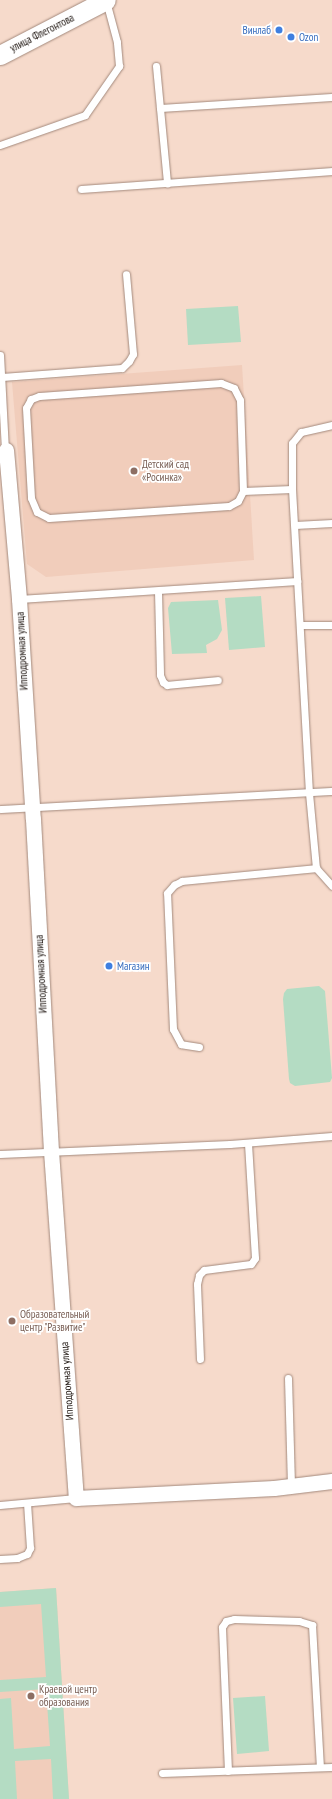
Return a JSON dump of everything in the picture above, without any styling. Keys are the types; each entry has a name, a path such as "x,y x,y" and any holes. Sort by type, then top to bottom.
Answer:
{"street":[{"name":"улица Флегонтова","path":"0,55 106,0"},
{"name":"Ипподромная улица","path":"3,450 18,599 32,807 51,1151 76,1498"},
{"path":"76,1498 291,1486 332,1481"}],"lane":[{"path":"0,145 85,115 119,66 117,42 106,0"},
{"path":"156,66 166,183"},
{"path":"160,108 332,97"},
{"path":"81,189 332,171"},
{"path":"2,377 122,368 133,354 126,274"},
{"path":"0,355 2,377 3,450"},
{"path":"221,383 227,385 234,388 240,400 243,492 238,501 229,506 49,518 37,512 31,498 26,408 30,399 39,396 221,383"},
{"path":"332,425 301,432 292,443 292,489 309,793 316,868 332,886"},
{"path":"243,492 292,489"},
{"path":"295,525 332,523"},
{"path":"18,599 297,581"},
{"path":"158,591 160,674 163,682 167,685 218,680"},
{"path":"300,625 332,625"},
{"path":"0,808 332,791"},
{"path":"199,1047 181,1044 173,1030 167,893 174,885 182,881 316,868"},
{"path":"0,1154 248,1143 332,1136"},
{"path":"200,1359 197,1284 199,1275 204,1270 251,1264 255,1258 248,1143"},
{"path":"288,1378 291,1486"},
{"path":"0,1505 27,1504 76,1498"},
{"path":"0,1559 17,1558 27,1554 30,1548 27,1504"},
{"path":"228,1771 222,1627 226,1621 234,1619 299,1621 312,1624 320,1767"},
{"path":"162,1773 332,1767"}],"shaded area":[{"name":"Детский сад «Росинка»","path":"242,365 254,560 46,577 27,564 12,382"},
{"name":"Краевой центр образования","path":"56,1588 69,1799 0,1799 0,1592"}],"green space":[{"path":"238,306 241,342 188,345 186,309"},
{"path":"261,596 265,647 229,650 225,598"},
{"path":"218,600 222,630 217,639 206,645 207,653 172,654 168,608 171,602"},
{"path":"319,986 325,991 332,1078 330,1082 295,1086 290,1083 289,1079 283,999 284,993 287,989"},
{"path":"56,1588 69,1799 53,1799 51,1759 15,1761 17,1799 0,1799 0,1699 11,1698 14,1749 50,1746 46,1689 0,1692 0,1680 46,1677 41,1604 0,1607 0,1592"},
{"path":"265,1696 269,1751 237,1754 233,1698"}],"place":[{"name":"Винлаб","path":"279,30"},
{"name":"Ozon","path":"291,37"},
{"name":"Детский сад «Росинка»","path":"134,471"},
{"name":"Магазин","path":"109,966"},
{"name":"Образовательный центр \"Развитие\"","path":"12,1321"},
{"name":"Краевой центр образования","path":"31,1696"}]}
